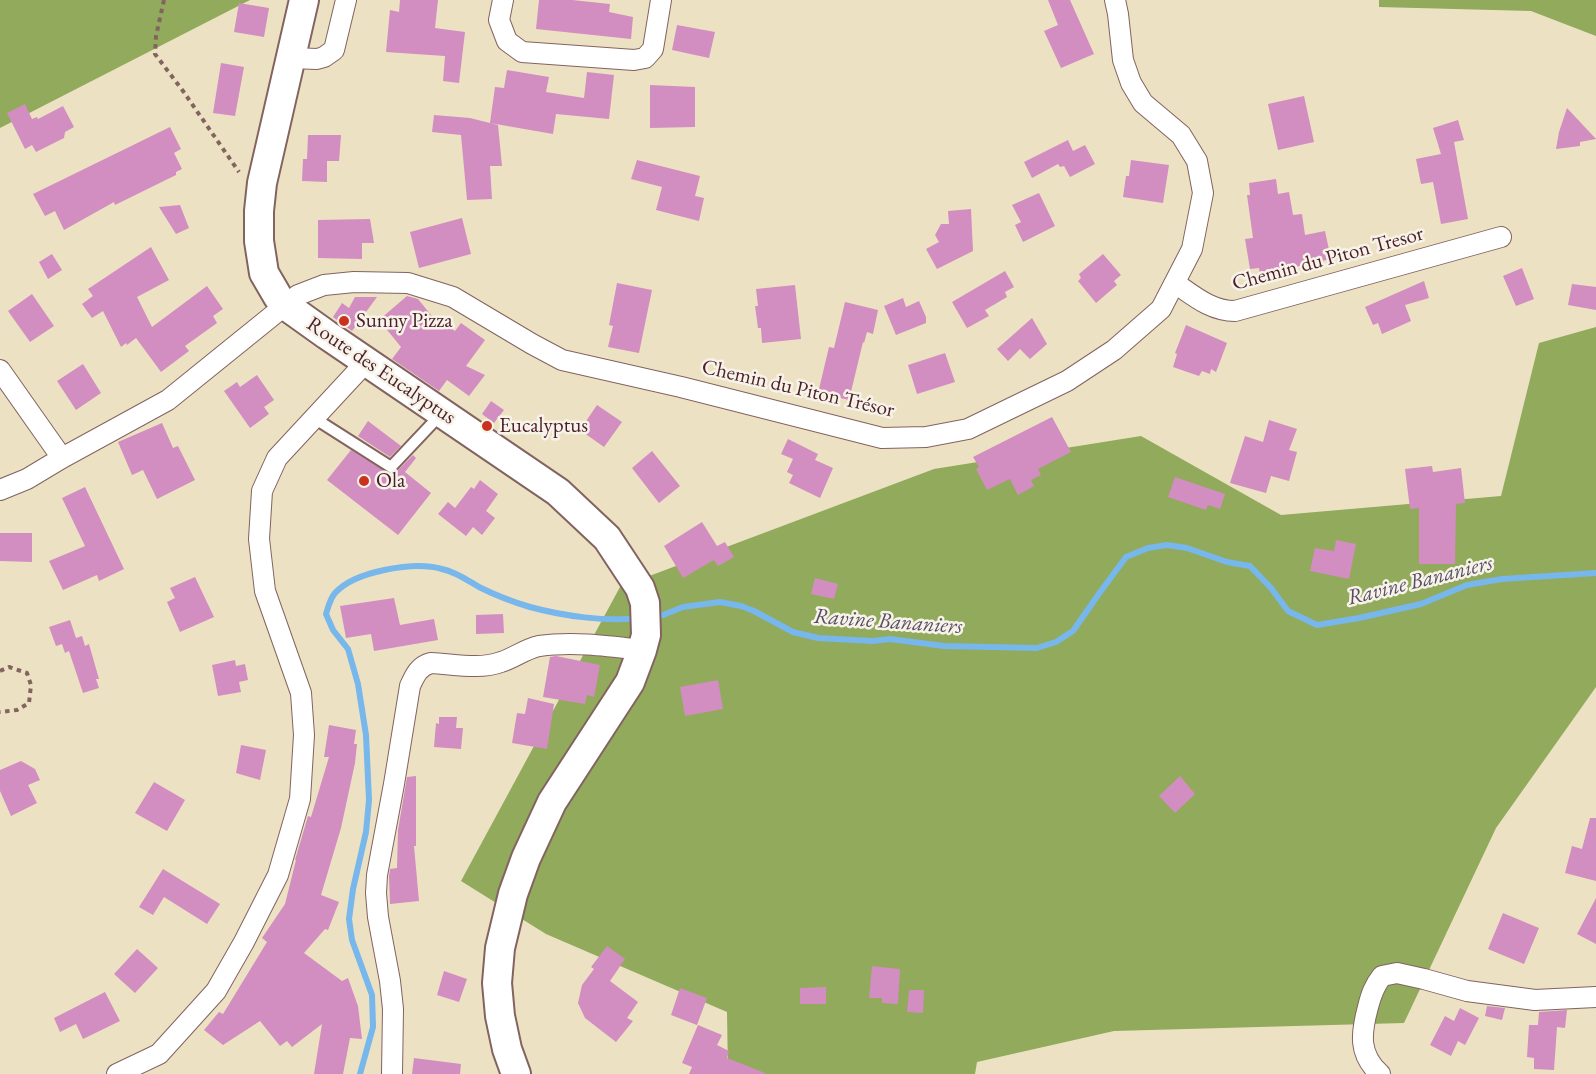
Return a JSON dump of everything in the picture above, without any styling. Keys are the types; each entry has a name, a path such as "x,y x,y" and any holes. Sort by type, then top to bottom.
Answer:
{"main road":[{"name":"Route des Eucalyptus","path":"304,0 262,183 259,242 264,273 285,305 558,492 607,538 640,588 645,603 644,643 630,682 552,802 526,858 513,894 500,948 497,983 500,1016 507,1049 516,1074"}],"street":[{"path":"292,58 317,60 334,50 346,0"},
{"path":"502,0 499,20 507,41 522,52 634,60 645,58 652,49 661,0"},
{"name":"Chemin du Piton Trésor","path":"0,490 27,479 168,400 298,295 324,285 354,282 408,283 453,297 562,360 681,387 882,438 926,437 968,429 1067,381 1114,350 1161,309 1192,249 1203,193 1197,161 1181,135 1143,103 1131,83 1123,60 1115,0"},
{"name":"Chemin du Piton Tresor","path":"1174,283 1207,305 1223,311 1235,311 1501,237"},
{"path":"117,1074 159,1054 216,991 278,875 300,799 304,735 301,693 264,591 259,539 262,491 276,458 367,361"},
{"path":"0,370 62,458"},
{"path":"392,1074 393,1010 378,917 377,875 410,686 416,673 424,665 431,663 486,666 502,662 537,646 644,643"},
{"path":"1380,1074 1364,1050 1362,1030 1372,990 1382,976 1398,973 1467,991 1535,1000 1596,997"}],"lane":[{"path":"314,418 391,467 442,413"}],"path":[{"path":"165,0 156,36 155,54 240,175"},
{"path":"0,671 9,667 27,673 31,685 29,703 17,710 0,712"}],"green space":[{"path":"0,0 250,0 0,128"},
{"path":"1379,0 1596,0 1596,36 1531,11 1379,7"},
{"path":"1596,327 1596,687 1496,828 1404,1023 1114,1031 977,1062 975,1074 728,1074 727,1012 546,934 461,881 620,587 934,469 1141,436 1281,515 1501,496 1539,343"}],"building":[{"path":"400,0 438,0 435,28 465,32 459,83 443,81 445,56 386,52 390,10 399,12"},
{"path":"539,0 572,0 610,4 609,12 633,17 631,39 536,29"},
{"path":"1048,0 1070,0 1094,54 1061,68 1044,31 1058,25"},
{"path":"239,3 269,8 264,37 234,32"},
{"path":"677,25 715,32 709,58 672,50"},
{"path":"221,63 244,67 235,116 213,113"},
{"path":"507,70 549,77 546,92 584,98 587,72 614,75 609,119 556,114 553,134 490,123 495,87 504,88"},
{"path":"650,85 695,87 695,127 650,128"},
{"path":"1304,96 1314,142 1278,150 1268,104"},
{"path":"25,104 32,119 37,117 38,119 63,106 74,127 65,132 64,138 36,152 32,145 25,149 7,113"},
{"path":"1567,108 1596,139 1580,142 1580,146 1556,149 1559,132"},
{"path":"434,115 470,118 498,125 502,166 490,166 492,199 467,200 461,135 432,132"},
{"path":"1458,120 1464,140 1454,142 1468,219 1441,224 1433,182 1421,184 1416,159 1441,154 1433,128"},
{"path":"170,127 181,149 174,153 182,169 176,172 176,175 115,205 114,202 64,230 55,211 45,216 33,194"},
{"path":"308,135 341,135 339,161 327,161 327,182 302,181 303,159 307,159"},
{"path":"1068,140 1073,151 1085,145 1095,164 1070,177 1064,166 1060,167 1058,164 1032,178 1024,162"},
{"path":"637,160 700,176 695,196 704,198 699,221 656,210 662,187 631,179"},
{"path":"1131,160 1169,165 1163,203 1123,197"},
{"path":"1276,179 1278,194 1289,192 1293,215 1302,214 1305,235 1325,231 1331,259 1286,269 1286,271 1260,275 1259,268 1250,269 1245,239 1253,238 1247,195 1250,195 1249,183"},
{"path":"1039,193 1055,226 1023,242 1015,225 1021,222 1012,205"},
{"path":"180,205 189,228 176,234 159,207"},
{"path":"971,209 973,251 937,269 926,249 939,242 935,235 941,224 949,224 948,211"},
{"path":"462,218 471,254 419,268 410,232"},
{"path":"370,219 374,243 362,243 362,259 318,258 318,220"},
{"path":"151,247 169,280 137,297 152,327 207,286 223,309 213,316 217,323 185,346 189,351 161,372 136,338 121,347 103,311 92,318 82,304 93,296 88,289"},
{"path":"52,254 62,270 48,279 39,262"},
{"path":"1103,254 1121,275 1114,281 1117,285 1096,303 1078,281 1081,278 1079,274"},
{"path":"1522,268 1534,299 1516,306 1503,276"},
{"path":"1005,271 1014,287 1005,292 1007,297 985,310 989,316 967,328 952,302"},
{"path":"1424,281 1429,298 1405,305 1411,321 1382,334 1378,323 1373,325 1365,307"},
{"path":"617,283 652,290 639,353 608,347 613,326 609,325"},
{"path":"1572,284 1596,287 1596,310 1568,305"},
{"path":"795,285 801,339 762,343 761,328 758,328 755,306 758,306 756,289"},
{"path":"32,294 54,326 30,342 8,311"},
{"path":"407,296 418,299 431,315 455,331 461,323 485,340 466,366 485,375 469,396 447,380 439,391 392,359 401,347 379,320"},
{"path":"355,297 377,297 352,331 333,317 342,303 349,308"},
{"path":"903,298 906,307 919,301 926,317 926,323 896,335 884,306"},
{"path":"845,302 878,310 873,334 867,332 863,342 849,400 822,394 823,390 819,389 829,347 834,348"},
{"path":"1032,318 1047,344 1030,359 1020,349 1008,361 997,349"},
{"path":"1186,325 1227,343 1216,372 1211,369 1210,374 1202,371 1199,376 1173,367 1177,354 1175,353"},
{"path":"945,353 955,382 917,394 908,365"},
{"path":"83,364 101,393 76,410 57,381"},
{"path":"257,375 274,400 264,407 269,414 250,428 224,391 237,382 240,387"},
{"path":"491,401 504,410 494,423 482,414"},
{"path":"597,405 622,422 604,447 580,430"},
{"path":"1052,417 1071,452 1038,469 1041,475 1031,480 1034,486 1018,495 1010,479 987,490 976,469 979,467 973,457"},
{"path":"1269,420 1297,429 1289,450 1297,452 1289,481 1271,476 1266,493 1230,483 1245,436 1263,442"},
{"path":"368,421 401,446 390,457 358,436"},
{"path":"162,423 173,448 178,446 195,480 157,499 143,470 132,475 118,442"},
{"path":"788,439 818,454 815,460 833,468 820,498 789,483 793,475 787,472 793,459 781,454"},
{"path":"351,450 390,474 396,472 413,455 416,458 405,472 431,493 398,535 327,480"},
{"path":"652,451 680,486 659,503 632,468"},
{"path":"1432,466 1433,472 1461,468 1465,503 1456,504 1455,564 1419,564 1419,508 1410,509 1405,469"},
{"path":"1175,477 1225,494 1220,509 1208,505 1206,510 1168,497"},
{"path":"480,480 498,494 486,511 495,518 482,535 473,527 466,536 438,514 448,502 455,508 471,487 474,489"},
{"path":"85,487 124,569 99,581 97,575 63,590 49,561 85,546 62,498"},
{"path":"702,522 717,546 725,542 734,557 718,566 714,560 683,578 664,546"},
{"path":"0,533 32,533 32,562 0,561"},
{"path":"1336,540 1356,544 1349,579 1310,571 1315,548 1334,551"},
{"path":"195,577 214,617 180,632 167,602 175,598 170,588"},
{"path":"815,578 838,584 834,599 811,594"},
{"path":"394,598 400,625 434,619 438,640 374,651 371,634 346,638 340,606"},
{"path":"503,614 504,633 476,634 476,615"},
{"path":"70,620 76,638 82,636 85,646 89,644 99,679 96,679 99,688 83,693 69,651 65,653 62,644 56,646 49,627"},
{"path":"556,656 600,665 594,697 587,695 585,704 543,697 550,657"},
{"path":"235,660 236,666 245,664 248,680 239,682 241,692 218,696 212,665"},
{"path":"718,680 723,709 685,716 680,687"},
{"path":"528,698 554,704 547,749 512,743 517,713 525,714"},
{"path":"439,717 457,717 456,728 463,728 461,749 434,747 436,723 439,724"},
{"path":"329,725 356,730 355,763 341,828 321,895 339,902 328,930 325,929 304,953 342,981 348,978 358,1006 362,1039 350,1038 343,1074 314,1074 322,1024 292,1047 287,1041 280,1046 260,1021 223,1045 204,1030 219,1012 223,1014 267,942 262,938 285,904 308,816 311,817 329,757 324,757"},
{"path":"241,745 266,750 260,780 236,773"},
{"path":"21,761 35,769 40,780 28,785 37,803 11,816 0,791 0,770"},
{"path":"416,776 416,846 414,846 419,901 390,904 389,876 390,869 397,868 398,830 407,777"},
{"path":"1180,776 1195,794 1175,813 1159,796"},
{"path":"154,782 185,800 167,831 135,813"},
{"path":"1590,818 1596,818 1596,881 1565,873 1572,846 1582,849"},
{"path":"163,869 220,904 207,924 164,897 153,915 139,907"},
{"path":"1596,898 1596,944 1577,934"},
{"path":"1503,913 1539,928 1524,964 1488,949"},
{"path":"607,946 625,959 610,981 638,1002 627,1018 633,1021 616,1042 585,1018 578,1003 582,985 594,969 591,967"},
{"path":"137,949 158,968 135,993 114,974"},
{"path":"872,966 900,969 898,1004 882,1003 882,998 869,998"},
{"path":"444,971 467,979 459,1002 437,995"},
{"path":"826,987 826,1004 800,1004 800,988"},
{"path":"680,988 707,998 697,1025 671,1015"},
{"path":"909,990 924,990 923,1013 907,1012"},
{"path":"105,992 120,1021 83,1039 76,1024 60,1032 54,1018"},
{"path":"1487,1006 1505,1008 1502,1020 1485,1016"},
{"path":"1460,1008 1479,1018 1465,1045 1458,1041 1451,1056 1430,1045 1445,1016 1454,1021"},
{"path":"1567,1010 1565,1028 1557,1027 1554,1070 1534,1069 1534,1058 1527,1057 1529,1025 1538,1025 1539,1012"},
{"path":"698,1025 722,1035 717,1045 729,1051 727,1058 765,1074 689,1074 692,1067 682,1063"},
{"path":"414,1058 461,1064 460,1074 412,1074"}],"waterway":[{"name":"Ravine Bananiers","path":"652,616 663,615 683,607 720,602 741,606 793,632 818,638 873,641 890,639 944,646 1037,648 1056,642 1073,631 1126,557 1148,548 1167,545 1187,548 1227,562 1250,566 1271,588 1288,611 1317,625 1421,604 1467,585 1502,579 1596,573"},
{"name":"Ravine Bananiers","path":"360,1074 373,1027 372,995 352,940 349,919 353,889 366,832 369,800 366,735 358,684 348,649 333,630 326,614 333,595 344,585 370,574 401,567 430,567 452,572 498,596 543,610 599,619 639,618"}],"place":[{"name":"Sunny Pizza","path":"344,321"},
{"name":"Eucalyptus","path":"487,426"},
{"name":"Ola","path":"364,481"}]}
